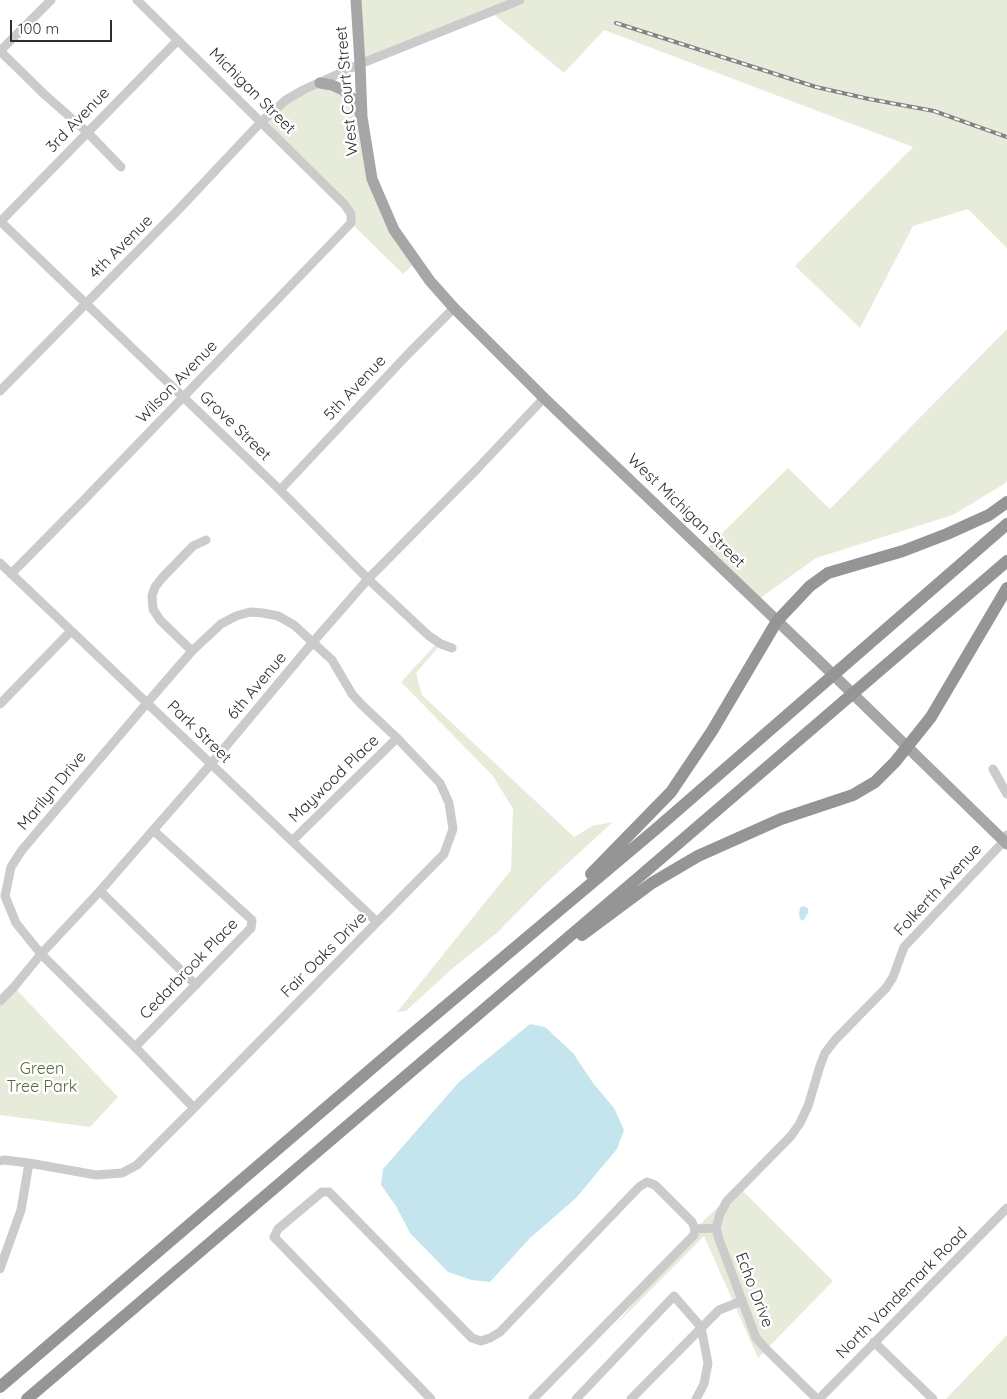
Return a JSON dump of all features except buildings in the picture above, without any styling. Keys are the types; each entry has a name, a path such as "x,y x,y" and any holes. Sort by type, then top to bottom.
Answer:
{"highway":[{"path":"538,928 671,792 712,730 777,621 810,586 828,573 903,551 947,534 989,515 1007,502"},
{"path":"0,1387 390,1052 656,829 1007,524"},
{"path":"27,1399 1007,561"},
{"path":"528,972 652,883 698,856 781,819 853,795 875,782 895,762 931,717 1007,588"}],"main road":[{"name":"West Court Street","path":"356,0 362,117 372,179"},
{"path":"320,83 332,85 343,90 353,99 362,117"},
{"name":"West Michigan Street","path":"372,179 394,230 430,281 454,308 544,398 816,658 907,748 1006,840"}],"street":[{"path":"51,0 0,51 87,132 121,167"},
{"name":"Michigan Street","path":"137,0 345,205"},
{"name":"4th Avenue","path":"0,391 181,207 261,122 286,100 360,64 520,0"},
{"name":"3rd Avenue","path":"0,221 178,40"},
{"name":"Wilson Avenue","path":"12,574 351,222 350,214 345,205"},
{"name":"Grove Street","path":"0,221 280,490 368,579 429,636 441,644 452,648"},
{"name":"5th Avenue","path":"280,490 454,308"},
{"name":"6th Avenue","path":"0,1000 14,987 41,954 100,891 368,579 544,398"},
{"path":"192,651 160,620 153,610 152,596 155,587 162,578 193,546 206,540"},
{"name":"Park Street","path":"0,563 377,922"},
{"name":"Marilyn Drive","path":"194,1108 41,954 16,924 5,896 11,867 22,850 146,703 192,651 221,624 236,616 250,612 263,613 278,616 294,625 313,642"},
{"path":"0,704 71,631"},
{"name":"Fair Oaks Drive","path":"0,1161 4,1160 96,1175 122,1174 137,1165 444,854 453,829 449,803 440,783 397,738 362,706 352,694 332,660 313,642"},
{"name":"Maywood Place","path":"292,841 397,738"},
{"path":"993,769 1007,794"},
{"name":"Cedarbrook Place","path":"135,1047 251,928 252,920 153,830"},
{"name":"Folkerth Avenue","path":"716,1228 720,1214 727,1201 791,1136 800,1123 826,1054 835,1040 886,988 893,977 904,947 1006,840"},
{"path":"100,891 196,985"},
{"path":"0,1269 21,1210 29,1164"},
{"path":"431,1399 274,1237 278,1229 322,1192 329,1192 472,1338 481,1340 490,1338 500,1332 639,1187 647,1182 655,1185 692,1222 695,1229 694,1235 534,1399"},
{"name":"North Vandemark Road","path":"818,1399 1007,1208"},
{"path":"695,1229 716,1228"},
{"name":"Echo Drive","path":"716,1228 718,1239 756,1338 818,1399"},
{"path":"576,1399 674,1296 701,1327 708,1363 704,1384 696,1399"},
{"path":"631,1399 719,1310 742,1301"},
{"path":"874,1342 933,1399"}],"green space":[{"path":"356,0 1007,0 1007,248 968,209 913,226 860,328 795,266 913,147 604,30 564,73 491,12 360,64"},
{"path":"320,83 353,99 372,179 416,262 403,274 351,223 351,214 261,122"},
{"path":"1007,329 1007,481 1004,484 953,515 816,558 756,601 704,551 788,468 830,509"},
{"path":"438,642 441,644 416,673 422,695 574,837 592,826 613,822 545,884 498,932 453,968 406,1011 397,1012 511,870 513,809 493,776 401,682"},
{"name":"Green Tree Park","path":"14,987 118,1097 90,1127 0,1115 0,1001"},
{"path":"739,1187 833,1281 758,1358 704,1236 614,1327 695,1229"},
{"path":"1007,1335 1007,1399 946,1399"}],"water":[{"path":"802,906 808,909 808,913 803,921 800,919 799,914"},
{"path":"530,1024 545,1027 573,1053 593,1083 614,1108 624,1130 617,1149 576,1198 530,1238 490,1282 472,1280 448,1272 410,1233 396,1206 381,1185 383,1169 459,1082"}],"railway":[{"path":"616,23 816,87 934,111 1007,137"}]}
